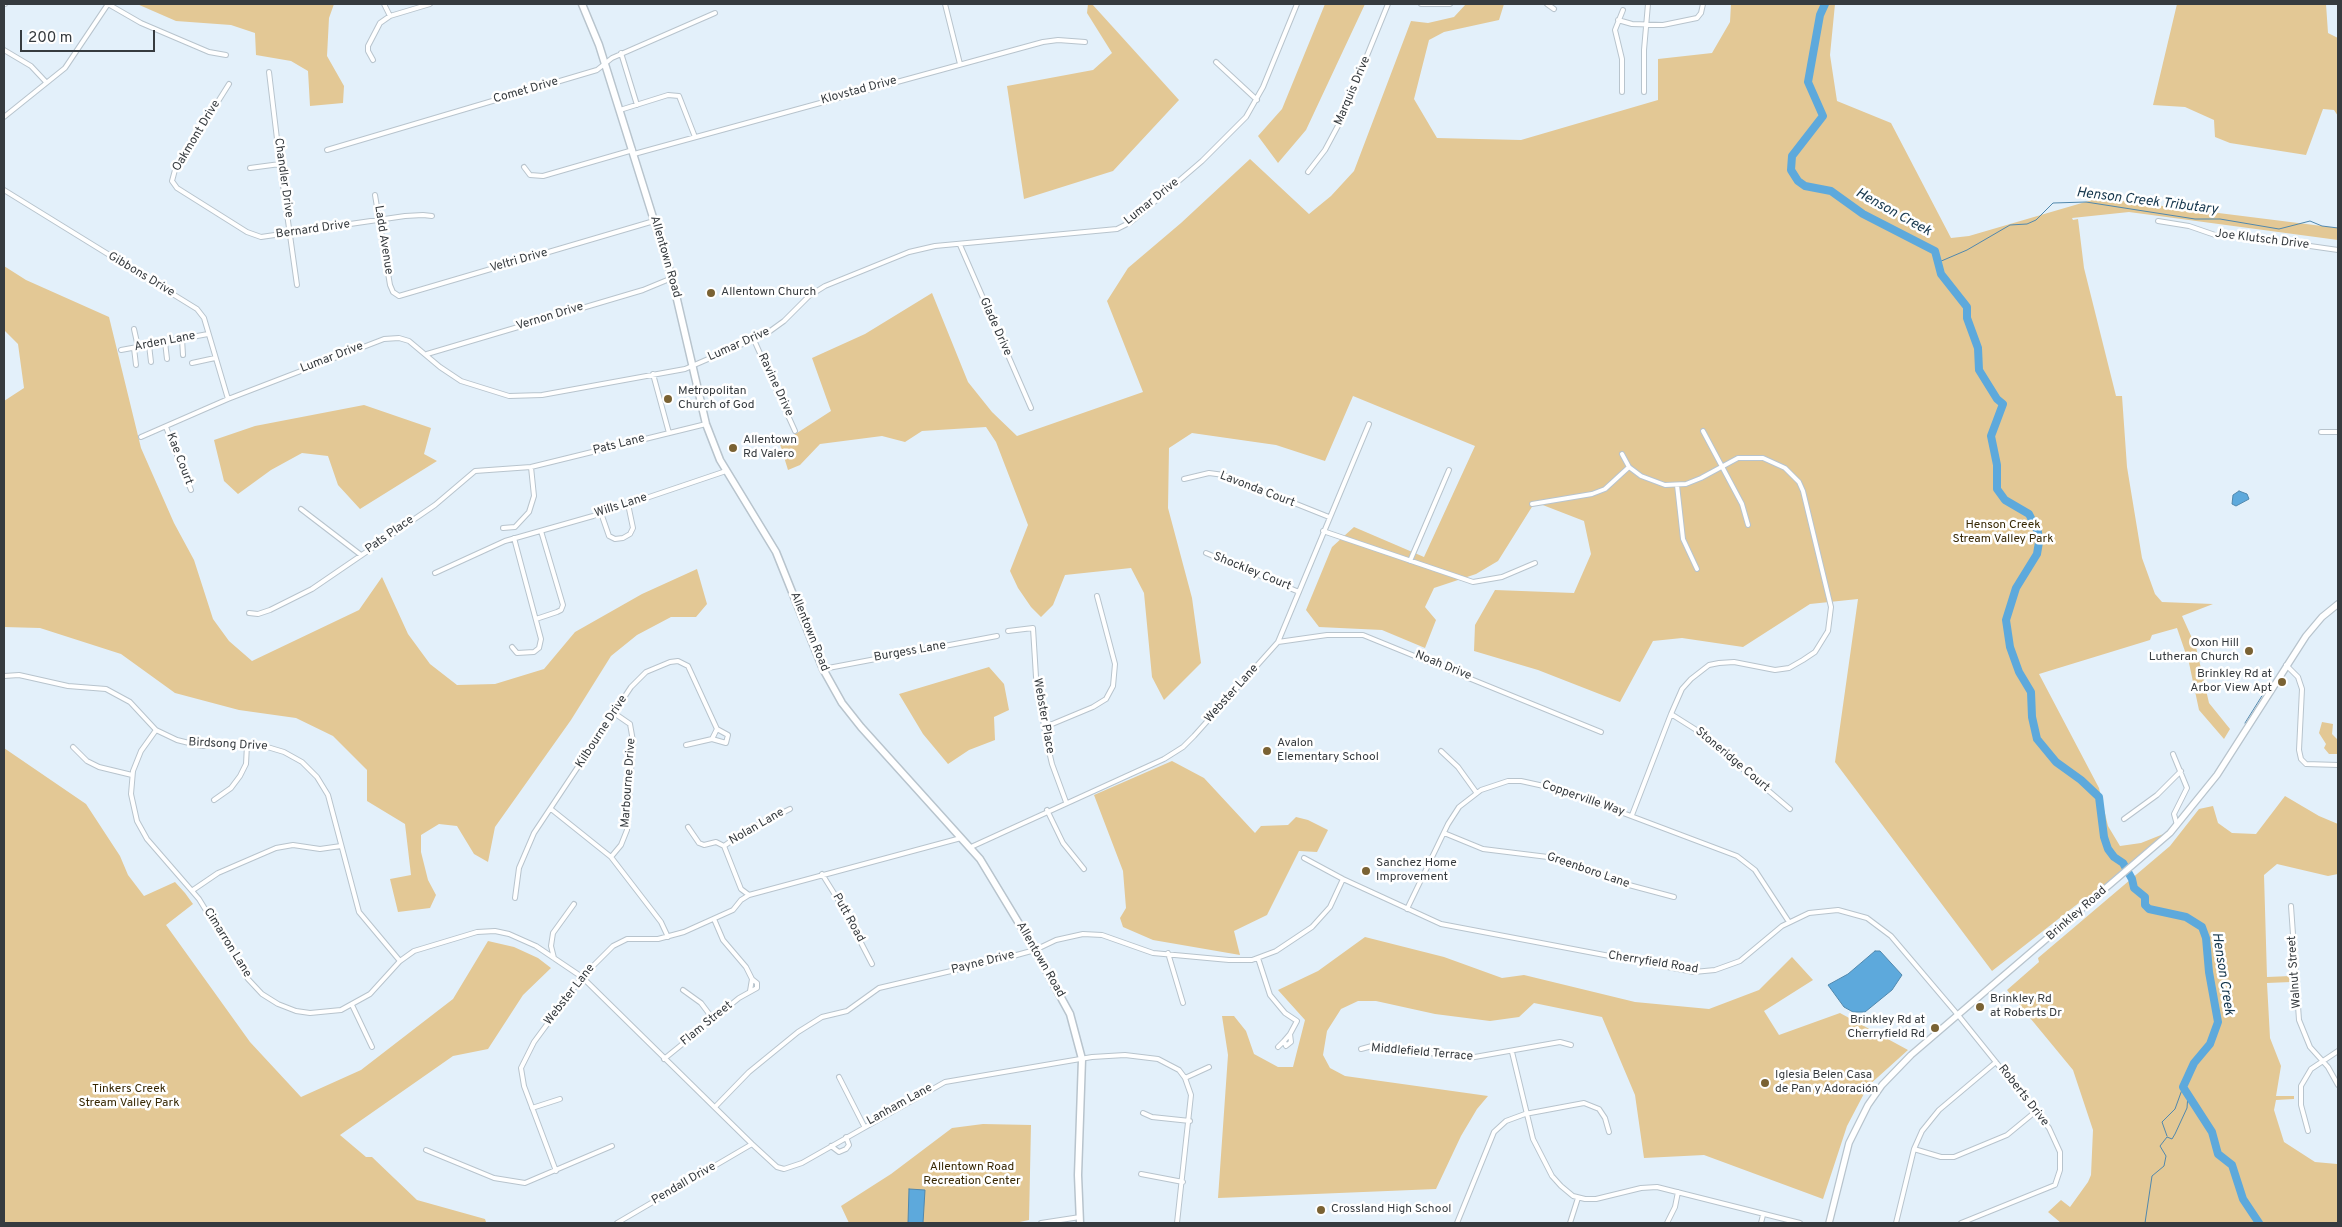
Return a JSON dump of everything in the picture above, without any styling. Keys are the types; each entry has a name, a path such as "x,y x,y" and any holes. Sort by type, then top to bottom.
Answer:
{"main road":[{"name":"Allentown Road","path":"582,4 605,64 672,278 706,424 726,471 761,524 779,558 823,669 842,703 861,727 971,847 996,882 1070,1014 1082,1058 1078,1175 1080,1220"},
{"name":"Brinkley Road","path":"1829,1223 1849,1143 1868,1104 1896,1069 2118,879 2177,825 2216,775 2286,665 2317,622 2338,604"}],"street":[{"path":"4,117 70,61 108,4 141,23 209,52 226,55"},
{"path":"384,4 390,16"},
{"path":"373,60 368,51 369,41 378,26 390,16 430,4"},
{"path":"944,4 960,64"},
{"name":"Lumar Drive","path":"141,437 228,399 384,339 403,339 427,354 446,372 468,385 499,395 517,397 542,395 693,366 754,340 780,325 809,296 825,286 916,250 960,244 1107,232 1122,227 1142,213 1222,144 1246,117 1257,100 1297,4"},
{"name":"Marquis Drive","path":"1308,172 1326,150 1340,122 1388,4"},
{"path":"1421,4 1450,4"},
{"path":"1547,4 1554,9"},
{"path":"1644,92 1648,4"},
{"path":"1618,20 1646,25 1663,25 1697,18 1701,13 1703,4"},
{"path":"1622,92 1622,59 1615,30 1623,10"},
{"name":"Comet Drive","path":"327,150 598,70 621,53 715,13"},
{"name":"Klovstad Drive","path":"524,167 530,175 543,176 695,137 1049,41 1086,42"},
{"path":"4,50 31,66 46,82"},
{"path":"621,53 637,105"},
{"path":"1216,62 1257,100"},
{"name":"Chandler Drive","path":"270,72 280,164 297,285"},
{"name":"Oakmont Drive","path":"176,188 172,179 175,170 229,84"},
{"path":"620,110 668,94 679,96 695,137"},
{"path":"250,168 280,164"},
{"name":"Bernard Drive","path":"176,188 256,235 267,237 380,220 423,215 432,216"},
{"name":"Gibbons Drive","path":"4,190 193,306 204,318 228,399"},
{"name":"Ladd Avenue","path":"375,195 390,285"},
{"name":"Veltri Drive","path":"390,285 394,294 402,296 654,221"},
{"name":"Joe Klutsch Drive","path":"2158,221 2189,226 2215,235 2247,236 2338,250"},
{"name":"Glade Drive","path":"960,244 1032,408"},
{"name":"Vernon Drive","path":"427,354 643,290 672,278"},
{"path":"134,328 136,365"},
{"name":"Arden Lane","path":"121,350 208,334"},
{"path":"182,339 183,355"},
{"name":"Ravine Drive","path":"754,340 796,431"},
{"path":"165,342 168,359"},
{"path":"149,345 151,362"},
{"name":"Arden Lane","path":"192,363 215,358"},
{"path":"653,374 669,434"},
{"name":"Pats Lane","path":"532,467 706,424"},
{"name":"Webster Lane","path":"971,847 1047,810 1164,759 1183,747 1278,642 1369,424"},
{"name":"Kae Court","path":"166,427 191,490"},
{"path":"1703,431 1742,504 1748,525"},
{"path":"2321,432 2338,432"},
{"path":"1622,454 1629,467 1652,482 1677,485 1701,478 1738,458 1763,458 1785,468 1798,482 1803,491 1829,594 1831,618 1828,631 1815,652 1789,668 1775,670 1734,662 1709,665 1691,679 1682,689 1671,714 1632,815"},
{"path":"503,528 515,527 529,512 534,496 532,467"},
{"name":"Pats Place","path":"249,613 263,613 293,600 435,505 470,472 490,468 532,467"},
{"path":"1532,504 1592,494 1605,489 1629,467"},
{"path":"1410,561 1449,470"},
{"name":"Wills Lane","path":"435,573 475,553 514,538 602,513 726,471"},
{"name":"Lavonda Court","path":"1184,479 1208,474 1224,475 1329,518"},
{"path":"1677,485 1683,539 1698,569"},
{"path":"602,513 609,536 615,540 623,538 630,534 634,528 628,504"},
{"path":"301,509 361,555"},
{"path":"536,619 561,610 563,605 540,530"},
{"path":"1323,531 1473,582 1510,574 1534,563"},
{"path":"512,647 514,652 520,654 538,649 541,639 514,538"},
{"name":"Shockley Court","path":"1206,553 1299,592"},
{"path":"1045,727 1093,708 1106,699 1113,686 1115,664 1097,596"},
{"name":"Webster Place","path":"1008,631 1033,628 1037,684 1052,764 1066,802"},
{"name":"Noah Drive","path":"1278,642 1327,635 1364,636 1601,732"},
{"name":"Burgess Lane","path":"823,669 997,636"},
{"name":"Kilbourne Drive","path":"515,898 517,876 522,859 534,833 631,687 646,672 666,663 678,661 692,669 717,729 728,735 727,742 724,744 712,739 686,745"},
{"path":"2286,665 2298,677 2302,689 2299,750 2301,759 2306,764 2338,764"},
{"name":"Birdsong Drive","path":"4,676 18,675 68,686 111,691 130,702 156,730 170,738 192,745 247,745 276,749 298,759 309,768 328,795 359,912 400,961"},
{"name":"Marbourne Drive","path":"611,857 621,845 627,830 634,741 630,724 614,713"},
{"name":"Stoneridge Court","path":"1671,714 1698,731 1790,809"},
{"path":"712,739 717,729"},
{"name":"Cimarron Lane","path":"156,730 141,751 132,775 131,801 136,821 144,836 193,890 248,979 267,998 288,1008 310,1013 334,1012 352,1006 374,990 400,961 425,946 470,934 496,931 518,937 553,957"},
{"path":"214,800 226,793 240,776 246,764 247,745"},
{"path":"73,747 87,761 99,767 132,775"},
{"path":"1440,751 1463,772 1476,792"},
{"path":"2173,754 2186,788 2174,814 2177,825"},
{"path":"2124,819 2156,795 2181,771"},
{"name":"Copperville Way","path":"1407,909 1454,812 1476,792 1508,781 1533,782 1562,790 1722,849 1743,860 1755,870 1788,922"},
{"path":"551,809 611,857 661,922 668,937"},
{"name":"Nolan Lane","path":"724,846 744,832 790,809"},
{"path":"1047,810 1063,843 1084,869"},
{"path":"688,827 699,843 704,845 716,842 724,846 741,889 749,895"},
{"name":"Greenboro Lane","path":"1444,833 1483,849 1556,858 1635,887 1674,897"},
{"name":"Webster Lane","path":"556,1170 524,1086 521,1068 534,1042 582,977 607,952 623,940 668,937 714,919 733,910 741,900 749,895 822,874 963,838"},
{"path":"193,890 218,873 276,848 293,845 320,849 341,846"},
{"name":"Cherryfield Road","path":"1304,858 1343,879 1407,909 1454,927 1694,972 1715,970 1740,961 1788,922 1809,913 1832,910 1846,911 1867,918 1891,936 1958,1015"},
{"name":"Putt Road","path":"822,874 842,906 872,964"},
{"name":"Payne Drive","path":"715,1107 749,1072 798,1032 822,1017 847,1012 873,991 1035,950 1066,937 1090,934 1109,937 1153,953 1229,960 1258,958 1292,942 1317,922 1330,908 1343,879"},
{"path":"553,957 551,946 553,933 574,904"},
{"name":"Walnut Street","path":"2291,906 2299,1020 2307,1042 2338,1085"},
{"name":"Flam Street","path":"664,1059 750,991 752,979 746,967 723,940 714,919"},
{"path":"1168,954 1183,1003"},
{"name":"Lanham Lane","path":"553,957 582,977 752,1144 777,1166 784,1169 794,1167 944,1082 1082,1058 1125,1056 1158,1058 1174,1067 1185,1078"},
{"path":"1258,958 1270,995 1285,1012 1297,1021 1290,1034 1290,1045 1286,1046 1284,1041 1278,1047"},
{"path":"683,990 701,1003 713,1019"},
{"path":"352,1006 372,1047"},
{"name":"Roberts Drive","path":"1958,1015 2048,1128 2060,1152 2060,1170 2055,1185 1961,1223"},
{"name":"Middlefield Terrace","path":"1361,1049 1372,1046 1469,1058 1512,1052 1560,1042 1571,1044"},
{"path":"2308,1131 2301,1105 2300,1086 2308,1072 2338,1051"},
{"path":"1512,1052 1532,1139 1552,1176 1565,1190 1578,1198 1596,1199 1646,1187 1678,1192 1800,1223"},
{"path":"1896,1223 1914,1148 1930,1119 1996,1062"},
{"path":"1178,1223 1190,1121 1191,1095 1185,1078 1209,1067"},
{"path":"839,1077 864,1126"},
{"path":"532,1108 560,1099"},
{"path":"1457,1223 1494,1132 1506,1121 1525,1114 1571,1104 1587,1103 1596,1106 1602,1113 1609,1132"},
{"path":"1914,1148 1941,1157 1954,1156 2002,1138 2021,1125 2035,1112"},
{"path":"1143,1113 1152,1117 1190,1121"},
{"path":"831,1146 839,1152 846,1149 849,1145 846,1137"},
{"name":"Pendall Drive","path":"616,1223 752,1144"},
{"path":"426,1150 494,1178 525,1183 612,1146"},
{"path":"1141,1174 1183,1182"},
{"path":"1667,1223 1675,1207 1678,1192"},
{"path":"1570,1223 1578,1198"},
{"path":"1761,1223 1763,1215"},
{"name":"Allentown Road","path":"1041,1223 1080,1220"}],"green space":[{"path":"137,4 334,4 329,18 327,56 344,86 343,103 310,106 308,71 291,61 256,55 255,33 231,25 176,21"},
{"path":"1088,4 1092,4 1179,100 1113,171 1024,199 1007,86 1093,70 1112,53 1087,13"},
{"path":"1325,4 1365,4 1306,130 1278,163 1258,136 1282,109"},
{"name":"Henson Creek Stream Valley Park","path":"1466,4 1504,4 1499,20 1444,32 1429,40 1414,99 1437,138 1521,140 1658,100 1658,59 1712,53 1730,22 1731,4 1835,4 1830,55 1837,101 1891,123 1951,238 1969,236 2099,198 2338,228 2338,240 2129,212 2072,218 2073,220 2078,219 2084,268 2116,396 2122,396 2127,467 2142,558 2155,594 2162,602 2213,604 2182,616 2196,647 2209,703 2230,729 2224,739 2199,710 2189,663 2177,628 2152,635 2150,640 2039,674 2099,788 2108,826 2120,846 2141,843 2166,833 2081,906 2080,902 1992,971 1835,762 1858,599 1810,604 1743,647 1682,638 1653,641 1620,702 1538,670 1474,651 1475,625 1495,590 1574,593 1591,554 1584,521 1535,502 1498,561 1476,574 1434,588 1425,607 1436,620 1425,648 1382,630 1319,627 1306,610 1332,547 1354,527 1424,557 1475,446 1353,396 1325,461 1276,445 1192,433 1169,448 1168,508 1192,598 1201,663 1164,700 1152,677 1144,593 1131,568 1065,575 1053,605 1041,617 1031,607 1018,588 1010,571 1028,525 996,442 986,427 922,431 905,442 882,436 820,444 800,465 788,470 780,444 831,411 812,358 865,334 932,293 968,382 992,412 1017,436 1143,392 1107,301 1128,268 1181,223 1250,159 1309,214 1331,196 1354,171 1411,21 1428,23 1454,17"},
{"path":"2177,4 2326,4 2328,33 2338,38 2338,116 2334,110 2323,109 2306,155 2230,143 2215,137 2214,120 2185,107 2153,105"},
{"path":"4,266 26,280 109,317 141,448 174,523 194,560 213,619 229,641 252,661 359,610 382,577 408,634 430,664 457,685 495,684 544,669 575,632 642,594 697,569 707,604 696,617 671,617 637,635 611,656 571,720 495,827 488,862 474,854 457,826 439,824 421,835 421,852 428,880 436,895 430,908 398,912 390,879 411,875 405,824 367,801 367,770 333,736 296,718 239,710 175,693 121,654 40,628 4,627 4,401 24,388 18,344 4,330"},
{"path":"364,405 431,428 424,454 437,461 360,509 338,485 328,456 302,453 271,470 238,494 224,481 214,440 255,426"},
{"path":"989,667 1004,684 1009,710 994,717 995,740 969,750 948,764 923,734 899,694"},
{"path":"2322,722 2333,724 2332,734 2338,740 2338,754 2329,754 2324,748 2326,744 2319,733"},
{"name":"Tinkers Creek Stream Valley Park","path":"4,748 86,804 120,856 128,875 144,896 175,882 185,893 193,904 166,925 250,1042 301,1097 361,1070 453,999 488,941 514,947 538,958 551,968 523,995 488,1049 453,1056 340,1135 366,1157 372,1157 417,1200 485,1219 486,1222 492,1223 4,1223"},
{"path":"1172,761 1204,778 1255,833 1261,826 1288,825 1296,817 1308,820 1328,830 1317,852 1299,851 1267,915 1234,931 1240,955 1153,940 1123,927 1120,918 1126,908 1123,871 1094,795"},
{"path":"2285,796 2319,816 2338,824 2338,874 2328,876 2277,864 2264,875 2267,977 2291,976 2291,982 2267,983 2270,1038 2281,1066 2276,1096 2294,1096 2294,1099 2276,1100 2274,1110 2284,1142 2315,1162 2337,1164 2338,1223 2061,1223 2048,1212 2061,1200 2070,1207 2088,1182 2091,1175 2093,1130 2073,1070 2007,990 2039,962 2038,958 2170,846 2199,809 2213,806 2218,823 2232,833 2256,834"},
{"path":"1365,937 1444,957 1502,978 1524,975 1635,1002 1709,1009 1759,990 1792,957 1813,980 1764,1011 1779,1035 1840,1013 1908,1050 1868,1086 1847,1126 1823,1199 1704,1155 1644,1158 1635,1095 1602,1017 1534,1003 1519,1017 1490,1021 1435,1014 1376,1001 1358,1001 1341,1009 1327,1031 1323,1055 1330,1068 1345,1076 1488,1096 1477,1109 1461,1136 1436,1189 1218,1198 1228,1055 1222,1016 1234,1016 1246,1031 1254,1054 1278,1067 1293,1067 1305,1020 1278,990 1318,971"},
{"name":"Allentown Road Recreation Center","path":"983,1124 1031,1125 1029,1220 1015,1223 849,1223 841,1206 891,1174 952,1128"}],"water":[{"path":"2239,491 2247,494 2249,499 2236,506 2232,504 2233,495"},
{"path":"1875,951 1880,951 1902,975 1892,990 1865,1012 1853,1012 1844,1007 1828,985 1848,974"},
{"path":"909,1189 925,1190 923,1223 908,1223"}],"waterway":[{"name":"Henson Creek","path":"1825,4 1820,15 1808,82 1823,116 1792,156 1791,170 1798,181 1805,186 1831,191 1863,214 1935,251 1941,274 1967,307 1967,318 1978,348 1979,370 1997,399 2003,404 1991,436 1997,465 1997,489 2005,500 2029,514 2038,532 2037,554 2016,588 2006,620 2010,647 2019,672 2031,692 2032,717 2037,739 2056,762 2081,780 2099,797 2104,837 2108,849 2114,857 2123,863 2132,879 2134,888 2145,897 2145,905 2149,909 2186,917 2202,927 2206,938 2209,972 2218,1022 2210,1044 2194,1063 2183,1087 2212,1132 2218,1154 2232,1165 2243,1199 2259,1223"},
{"name":"Henson Creek Tributary","path":"1939,262 1967,250 2010,225 2027,224 2036,220 2053,203 2086,202 2195,219 2220,219 2279,229 2310,221 2322,226 2338,228"},
{"path":"2245,723 2270,683"},
{"path":"2167,1136 2162,1122 2175,1109 2183,1087"},
{"path":"2145,1223 2152,1176 2164,1166 2166,1156 2160,1146 2167,1137 2172,1139 2175,1134 2187,1108 2188,1094"}],"place":[{"name":"Allentown Church","path":"711,293"},
{"name":"Metropolitan Church of God","path":"668,399"},
{"name":"Allentown Rd Valero","path":"733,448"},
{"name":"Oxon Hill Lutheran Church","path":"2249,651"},
{"name":"Brinkley Rd at Arbor View Apt","path":"2282,682"},
{"name":"Avalon Elementary School","path":"1267,751"},
{"name":"Sanchez Home Improvement","path":"1366,871"},
{"name":"Brinkley Rd at Roberts Dr","path":"1980,1007"},
{"name":"Brinkley Rd at Cherryfield Rd","path":"1935,1028"},
{"name":"Iglesia Belen Casa de Pan y Adoración","path":"1765,1083"},
{"name":"Crossland High School","path":"1321,1210"}]}
